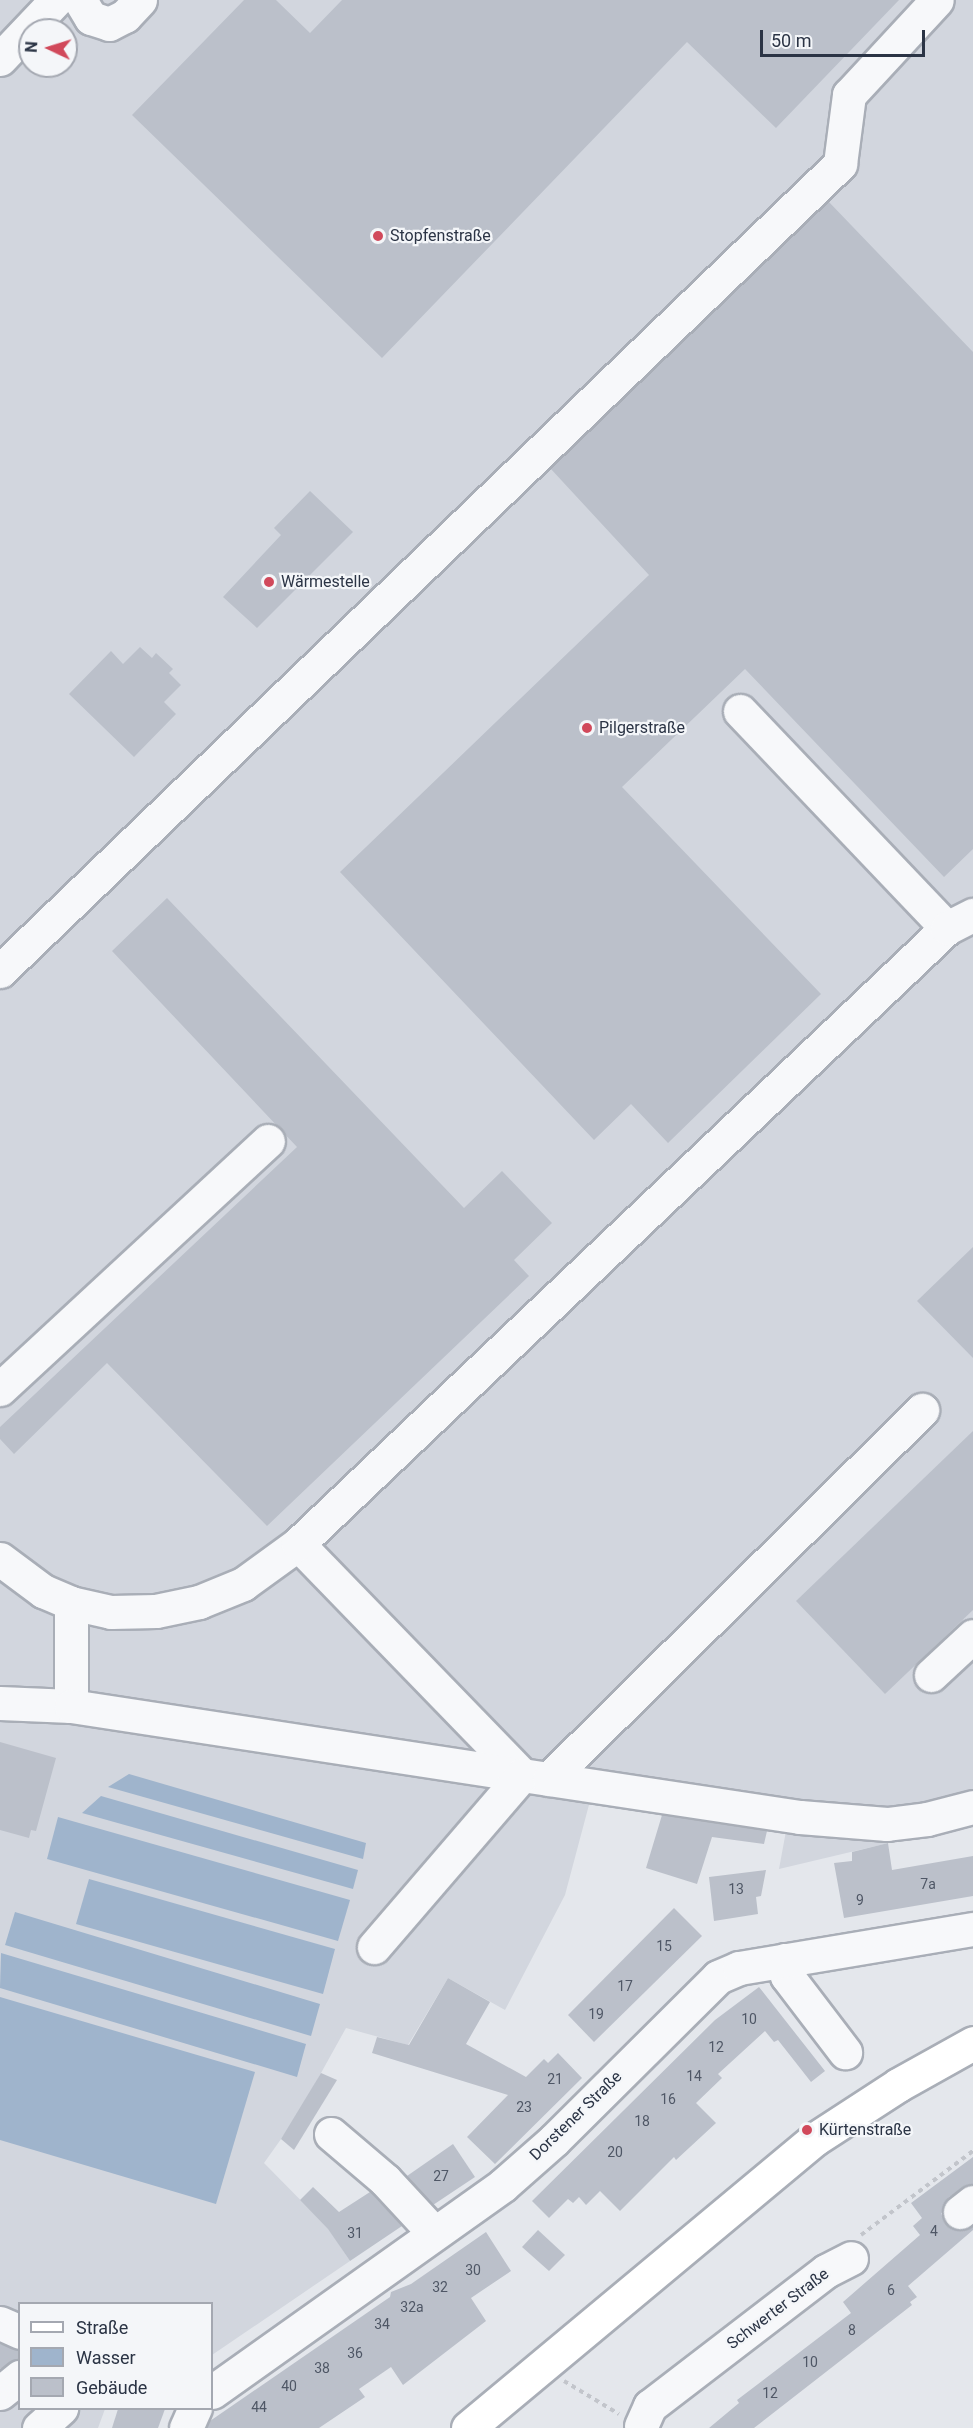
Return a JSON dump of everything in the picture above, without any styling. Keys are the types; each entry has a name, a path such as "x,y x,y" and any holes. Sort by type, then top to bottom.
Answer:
{"main road":[{"path":"468,2428 815,2139 970,2052"}],"street":[{"path":"0,59 56,0"},
{"path":"80,0 91,18 109,24 124,16 140,0"},
{"path":"0,971 840,165 849,95 937,0"},
{"path":"0,1558 43,1590 70,1603 111,1612 156,1611 199,1602 243,1584 298,1544 960,921 740,711"},
{"path":"0,1389 268,1141"},
{"path":"374,1947 536,1777 922,1410"},
{"path":"298,1544 536,1777"},
{"path":"70,1603 71,1706"},
{"path":"932,1675 973,1636"},
{"path":"0,1703 71,1706 800,1817 887,1824 927,1819 973,1807"},
{"name":"Dorstener Straße","path":"213,2395 503,2186 554,2140 718,1977 739,1968 973,1929"},
{"path":"785,1960 788,1976 845,2052"},
{"path":"331,2134 385,2180 435,2233"},
{"name":"Schwerter Straße","path":"636,2427 650,2406 826,2271 851,2258"},
{"path":"0,2305 18,2313"},
{"path":"0,2323 18,2331"},
{"path":"0,2393 18,2379"},
{"path":"39,2428 60,2410"}],"path":[{"path":"851,2258 855,2240 973,2151"},
{"path":"553,2375 636,2427"}],"shaded area":[{"path":"0,0 973,0 973,1823 779,1869 786,1831 590,1801 565,1895 505,2010 448,1978 408,2045 346,2028 296,2118 264,2163 328,2228 350,2261 213,2354 213,2302 18,2302 18,2324 0,2315"},
{"path":"18,2388 18,2410 105,2410 98,2428 0,2428 0,2402"}],"water":[{"path":"129,1774 366,1843 363,1859 108,1787"},
{"path":"101,1796 358,1870 353,1889 82,1813"},
{"path":"58,1817 350,1900 338,1941 47,1859"},
{"path":"89,1879 335,1949 323,1994 76,1924"},
{"path":"15,1912 320,2004 311,2036 5,1945"},
{"path":"1,1953 306,2044 297,2077 0,1988"},
{"path":"0,1997 255,2072 216,2204 0,2140"}],"building":[{"name":"Stopfenstraße","path":"244,0 276,0 310,33 342,0 899,0 776,128 687,42 382,358 132,115"},
{"name":"Pilgerstraße","path":"828,201 973,352 973,849 944,877 745,669 622,787 821,994 668,1143 631,1104 594,1140 340,872 649,575 550,468"},
{"path":"310,491 353,532 257,628 223,597 281,535 274,528"},
{"path":"140,647 152,658 156,653 173,669 169,673 181,685 164,702 176,714 134,757 69,694 111,651 123,664"},
{"path":"167,898 464,1208 502,1171 552,1223 514,1260 529,1276 267,1526 107,1363 14,1454 0,1439 0,1427 297,1147 112,951"},
{"path":"973,1247 973,1358 917,1301"},
{"path":"973,1431 973,1610 885,1694 796,1601"},
{"path":"0,1742 56,1758 36,1831 31,1830 29,1838 0,1830"},
{"path":"662,1815 767,1831 764,1844 712,1837 697,1884 646,1868"},
{"path":"888,1843 892,1870 973,1856 973,1896 844,1918 834,1863 852,1861 852,1852"},
{"path":"766,1870 761,1896 756,1897 758,1914 714,1921 709,1877"},
{"path":"674,1908 702,1936 594,2042 568,2015"},
{"path":"448,1978 490,2002 466,2044 526,2077 544,2059 548,2063 558,2053 582,2078 495,2164 467,2137 508,2095 372,2053 377,2037 409,2045"},
{"path":"759,1987 825,2071 811,2082 778,2040 774,2042 765,2031 718,2074 722,2078 696,2103 716,2123 676,2160 674,2157 620,2211 600,2191 586,2205 579,2197 573,2203 568,2199 549,2218 532,2201 715,2020"},
{"path":"321,2073 337,2080 294,2150 281,2139"},
{"path":"453,2144 475,2177 433,2205 407,2176"},
{"path":"973,2157 973,2184 949,2197 941,2214 952,2229 963,2230 973,2226 973,2230 908,2286 917,2297 910,2302 912,2305 754,2428 709,2428 739,2403 737,2400 851,2313 843,2302 920,2235 913,2226 922,2218 911,2203"},
{"path":"313,2187 339,2212 370,2192 402,2226 350,2261 328,2229 300,2200"},
{"path":"538,2230 565,2255 549,2271 522,2247"},
{"path":"486,2232 511,2271 471,2298 486,2321 403,2385 391,2367 359,2389 365,2397 319,2428 207,2428 210,2421 390,2297 391,2292 411,2284"},
{"path":"0,2344 18,2349 18,2360 0,2369"},
{"path":"118,2410 165,2410 158,2428 112,2428"}],"place":[{"name":"Stopfenstraße","path":"378,236"},
{"name":"Wärmestelle","path":"269,582"},
{"name":"Pilgerstraße","path":"587,728"},
{"name":"Kürtenstraße","path":"807,2130"}]}
